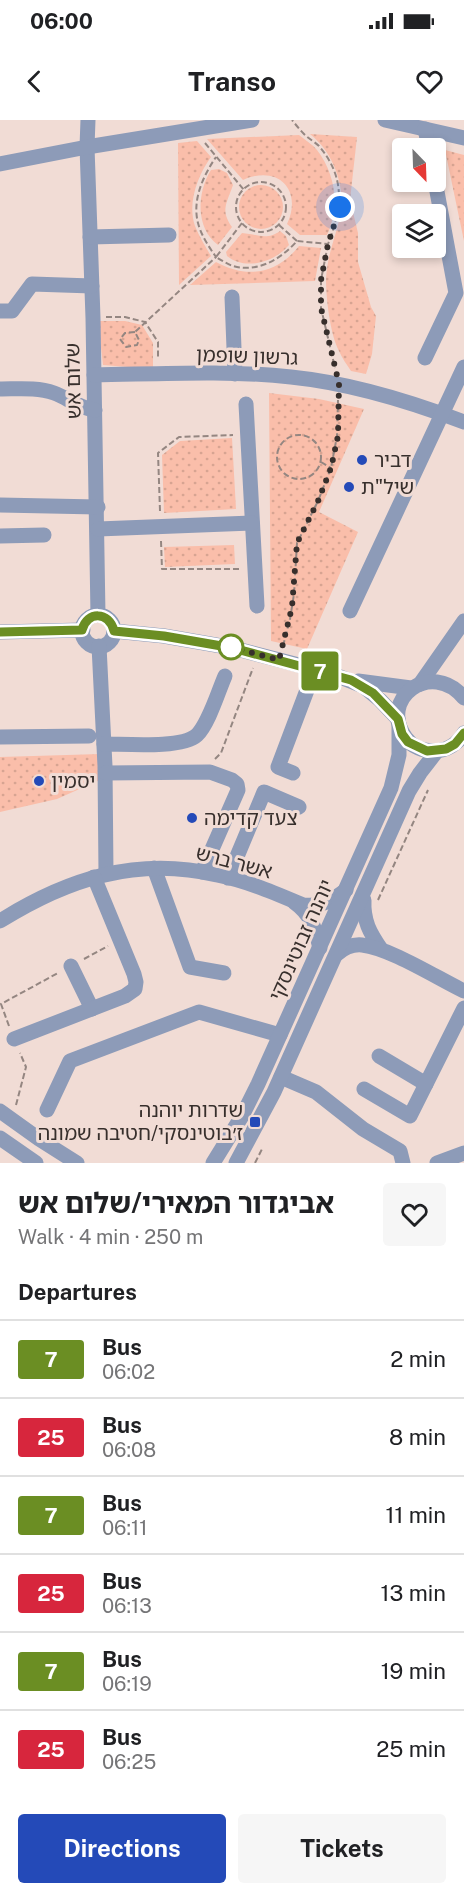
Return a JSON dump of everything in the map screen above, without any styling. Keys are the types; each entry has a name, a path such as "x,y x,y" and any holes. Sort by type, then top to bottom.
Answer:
{"street":[{"name":"שלום אש","path":"88,120 98,507 98,615"},
{"path":"0,164 198,128 217,122 252,120"},
{"path":"385,120 464,138"},
{"path":"425,129 427,138"},
{"path":"425,358 456,293 437,192"},
{"path":"90,237 169,235"},
{"path":"0,311 12,311 32,284 92,286"},
{"path":"232,297 235,374"},
{"path":"350,611 464,367"},
{"name":"גרשון שופמן","path":"94,375 235,374 291,377 339,384 385,396 464,422"},
{"path":"0,389 40,389 57,394 72,404 95,410"},
{"path":"246,405 257,606"},
{"path":"0,504 98,507"},
{"path":"98,529 252,523"},
{"path":"0,536 44,535"},
{"path":"98,615 109,620 114,631 108,643 99,646 87,642 82,630 87,620 98,615"},
{"path":"398,721 401,702 416,686 464,621"},
{"path":"0,632 82,630"},
{"path":"114,631 197,641 233,648 351,680 416,686 429,681 449,684 464,698"},
{"path":"14,1039 132,992 136,981 100,875 106,773 99,646"},
{"path":"293,773 278,767 315,669"},
{"path":"105,744 173,743 190,740 202,727 225,676"},
{"path":"351,680 373,693 398,721 402,734 408,742 417,748 437,751 461,740"},
{"name":"יוהנה זבוטינסקי","path":"213,1163 242,1116 375,828 395,776 399,755 398,721"},
{"path":"0,737 89,736"},
{"name":"יוהנה זבוטינסקי","path":"236,1163 281,1077 409,791 420,772 437,751"},
{"path":"106,773 210,772 237,784 238,790 202,872"},
{"path":"228,878 264,792 298,807"},
{"path":"154,868 190,967 224,973"},
{"name":"אשר ברש","path":"0,921 45,894 100,875 154,868 202,872 228,878 314,906 330,902 346,890"},
{"path":"365,892 366,926 381,949"},
{"name":"אשר ברש","path":"289,899 301,907 311,919 320,948"},
{"path":"337,954 344,948 355,945 381,949 464,991"},
{"path":"71,966 92,1009"},
{"path":"364,1089 410,1116 464,1008"},
{"path":"47,1110 70,1061 199,1012 280,1035"},
{"path":"380,1056 426,1084"},
{"path":"281,1077 316,1092 363,1129 400,1151 403,1163"},
{"path":"0,1111 77,1163"},
{"path":"0,1138 36,1163"},
{"path":"437,1163 464,1153"}],"path":[{"path":"279,660 292,611 297,543 331,468 338,436 339,384 321,308 321,280 328,244 340,207 338,185 329,163 318,146 304,135 292,120"},
{"path":"198,128 202,140 244,190"},
{"path":"216,157 200,187 197,223 216,257 232,266 254,267 271,262 288,251 297,241"},
{"path":"265,183 278,190 285,203 283,218 279,225 260,232 253,231 242,223 238,217 237,202 244,190 250,185 265,183"},
{"path":"135,332 139,340 138,345 126,347 120,339 125,333 135,332 216,257 242,223"},
{"path":"279,225 297,241 328,244"},
{"path":"93,318 125,316 145,322 158,342 158,374"},
{"path":"247,434 179,437 158,453 162,569 255,569"},
{"path":"296,436 303,436 315,442 321,455 321,462 313,474 300,479 286,475 278,463 278,456 283,443 296,436"},
{"path":"321,462 331,468"}],"shaded area":[{"path":"310,134 357,137 350,200 358,233 358,262 371,307 376,316 372,354 366,374 351,371 339,351 331,326 326,279 340,213 340,187 329,155"},
{"path":"299,135 317,150 332,180 334,213 327,235 300,235 287,224 292,201 284,183 267,175 243,180 207,139"},
{"path":"197,141 211,157 195,190 193,217 195,226 211,256 179,285 178,143"},
{"path":"446,150 464,155 464,241 446,155"},
{"path":"219,169 227,173 233,185 225,211 232,227 218,245 205,229 201,199 211,170"},
{"path":"261,185 277,191 283,207 277,223 261,229 245,223 239,207 245,191"},
{"path":"280,231 286,236 289,245 268,260 251,264 234,261 227,256 226,252 242,233 270,236"},
{"path":"299,246 321,248 315,281 190,285 216,262 239,271 261,271 281,263"},
{"path":"98,321 125,321 142,325 153,343 153,369 103,365"},
{"path":"269,393 319,399 364,409 319,512 358,532 307,649 271,641"},
{"path":"232,438 236,509 164,513 162,455 180,441"},
{"path":"234,545 235,564 165,567 164,547"},
{"path":"100,754 102,779 57,799 0,812 0,757"}],"bus line":[{"name":"7","path":"0,632 82,630 87,620 98,615 112,623 114,631 164,636 233,648 351,680 363,686 380,700 398,719 402,734 408,742 417,748 427,751 446,749 455,744 464,733"}],"place":[{"name":"דביר","path":"362,460"},
{"name":"שיל\"ת","path":"349,487"},
{"name":"יסמין","path":"39,781"},
{"name":"צעד קדימה","path":"192,818"},
{"name":"שדרות יוהנה ז׳בוטינסקי/חטיבה שמונה","path":"255,1122"}],"route":[{"path":"231,647 279,660 294,594 297,543 331,468 338,436 339,384 321,308 321,280 328,244 340,207"}]}
